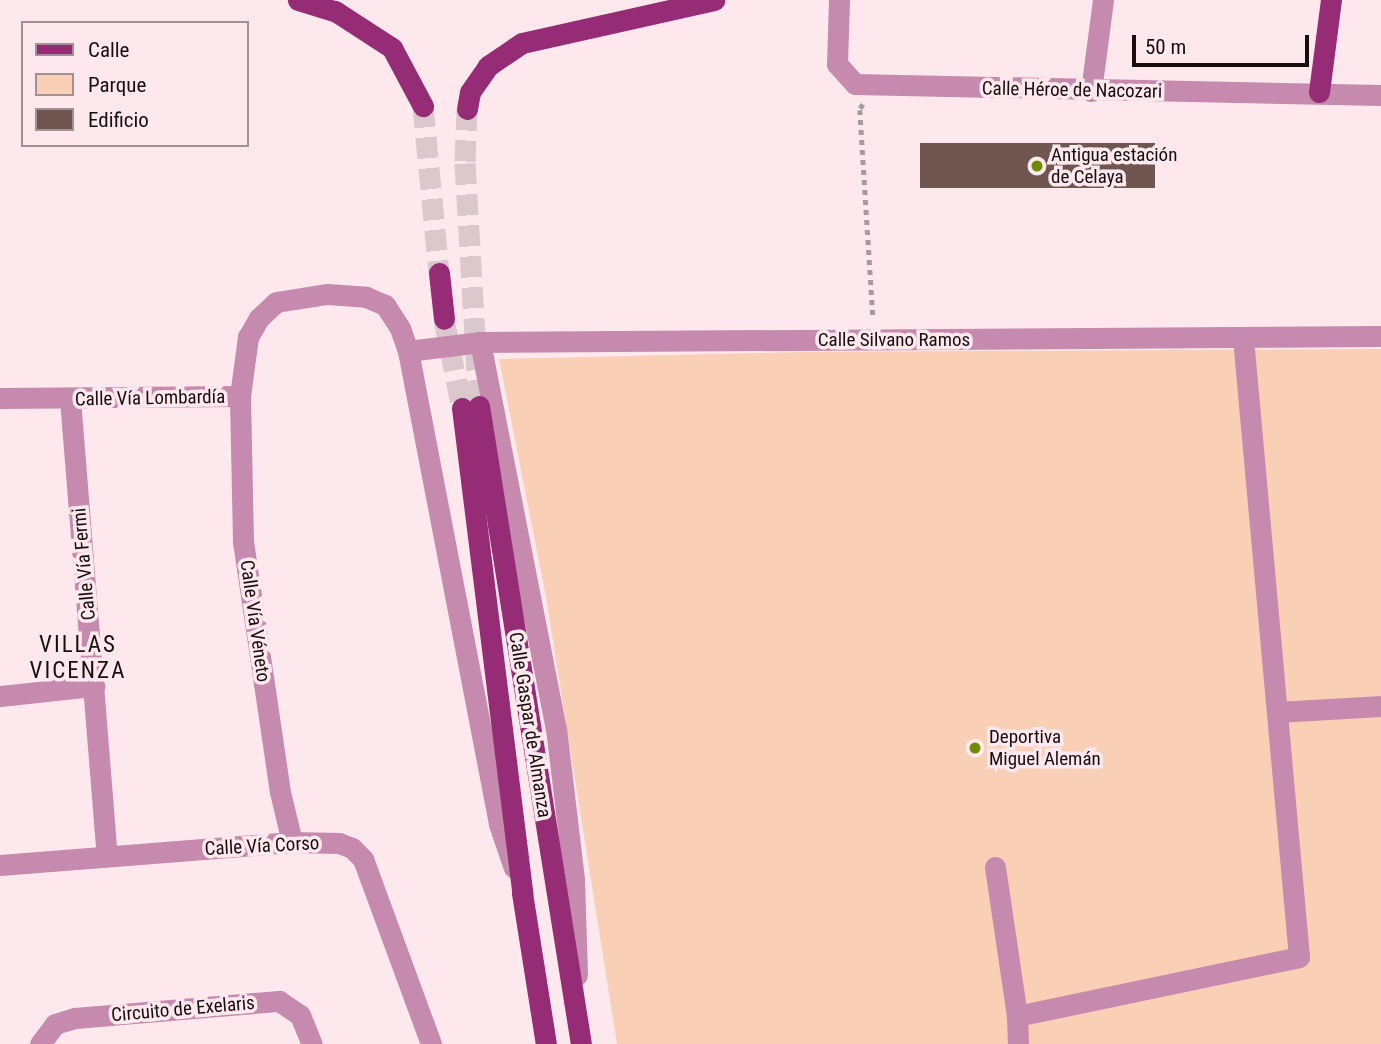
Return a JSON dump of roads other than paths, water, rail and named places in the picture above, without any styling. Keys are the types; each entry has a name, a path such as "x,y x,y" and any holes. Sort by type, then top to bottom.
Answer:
{"main road":[{"path":"298,0 335,12 391,48 423,106"},
{"path":"467,109 470,92 488,66 522,43 714,0"},
{"path":"1319,92 1331,0"},
{"path":"439,273 444,319"},
{"name":"Calle Gaspar de Almanza","path":"546,1044 522,893 470,407 580,1039"}],"street":[{"name":"Calle Héroe de Nacozari","path":"839,0 837,64 855,84 1091,91 1381,94"},
{"path":"1091,91 1103,0"},
{"name":"Calle Vía Lombardía","path":"0,398 240,397 248,337 258,318 276,302 327,294 366,297 385,306 400,328 408,351 499,824 522,893"},
{"name":"Calle Silvano Ramos","path":"408,351 480,342 1381,336"},
{"path":"1017,1016 1299,957 1243,338"},
{"path":"480,342 556,728 574,880 580,1039"},
{"name":"Calle Vía Véneto","path":"240,397 243,541 280,792 292,842"},
{"name":"Calle Vía Fermi","path":"70,399 107,855"},
{"path":"0,696 94,686"},
{"path":"1277,712 1381,706"},
{"name":"Calle Vía Corso","path":"0,865 292,842 339,843 363,859 431,1044"},
{"path":"995,867 1017,1016 1018,1044"},
{"name":"Circuito de Exelaris","path":"40,1044 55,1024 75,1018 279,1002 300,1015 312,1044"}],"tunnel":[{"path":"423,106 439,273"},
{"path":"467,109 465,163 479,406"},
{"path":"444,319 462,408"}],"place":[{"name":"Antigua estación de Celaya","path":"1037,166"},
{"name":"Deportiva Miguel Alemán","path":"975,748"}],"district":[{"name":"VILLAS VICENZA","path":"78,658"}]}
